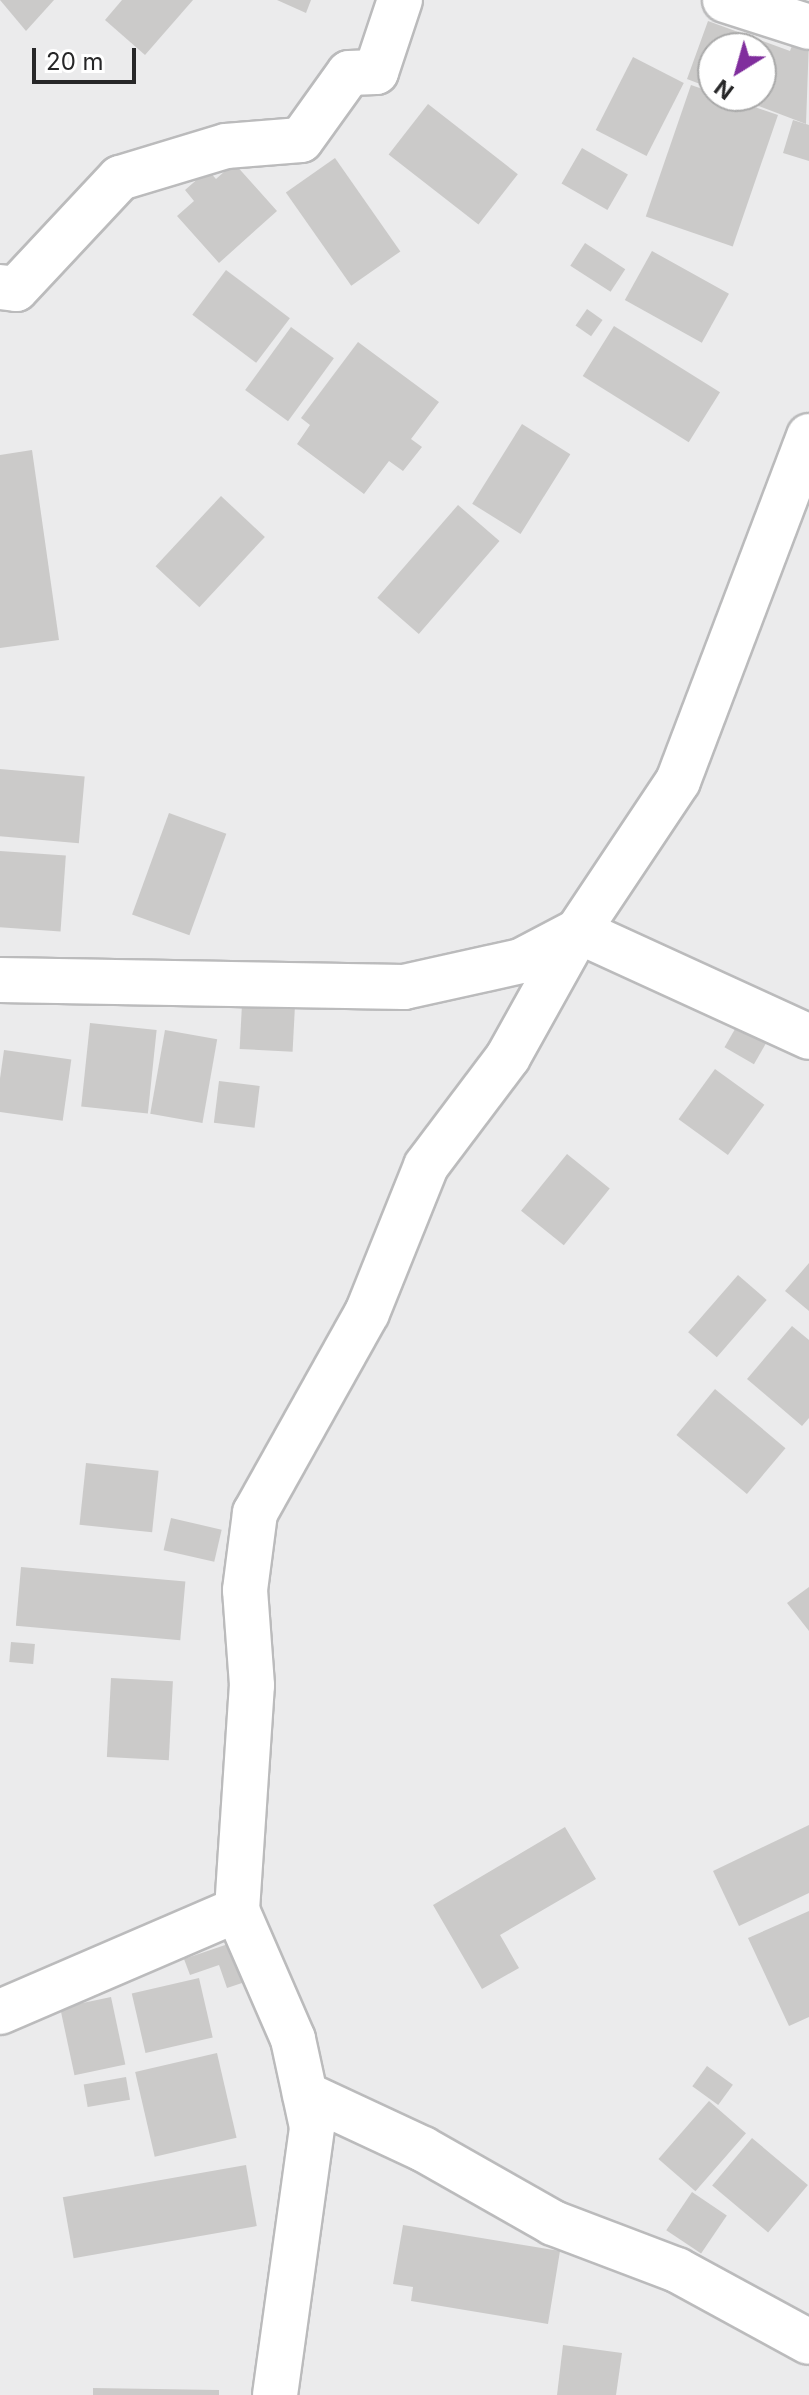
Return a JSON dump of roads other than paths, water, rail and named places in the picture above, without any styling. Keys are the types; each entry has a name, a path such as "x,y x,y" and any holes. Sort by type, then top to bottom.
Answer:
{"street":[{"path":"0,287 16,289 120,178 226,146 301,140 349,73 376,72 400,0"},
{"path":"725,0 809,27"},
{"path":"275,2395 312,2127 293,2039 237,1910 252,1685 245,1590 255,1513 367,1313 426,1166 508,1057 578,931 678,781 809,436"},
{"path":"0,980 404,987 521,961 578,931"},
{"path":"578,931 809,1037"},
{"path":"0,2012 237,1910"},
{"path":"305,2094 423,2149 553,2223 677,2270 809,2342"}]}
